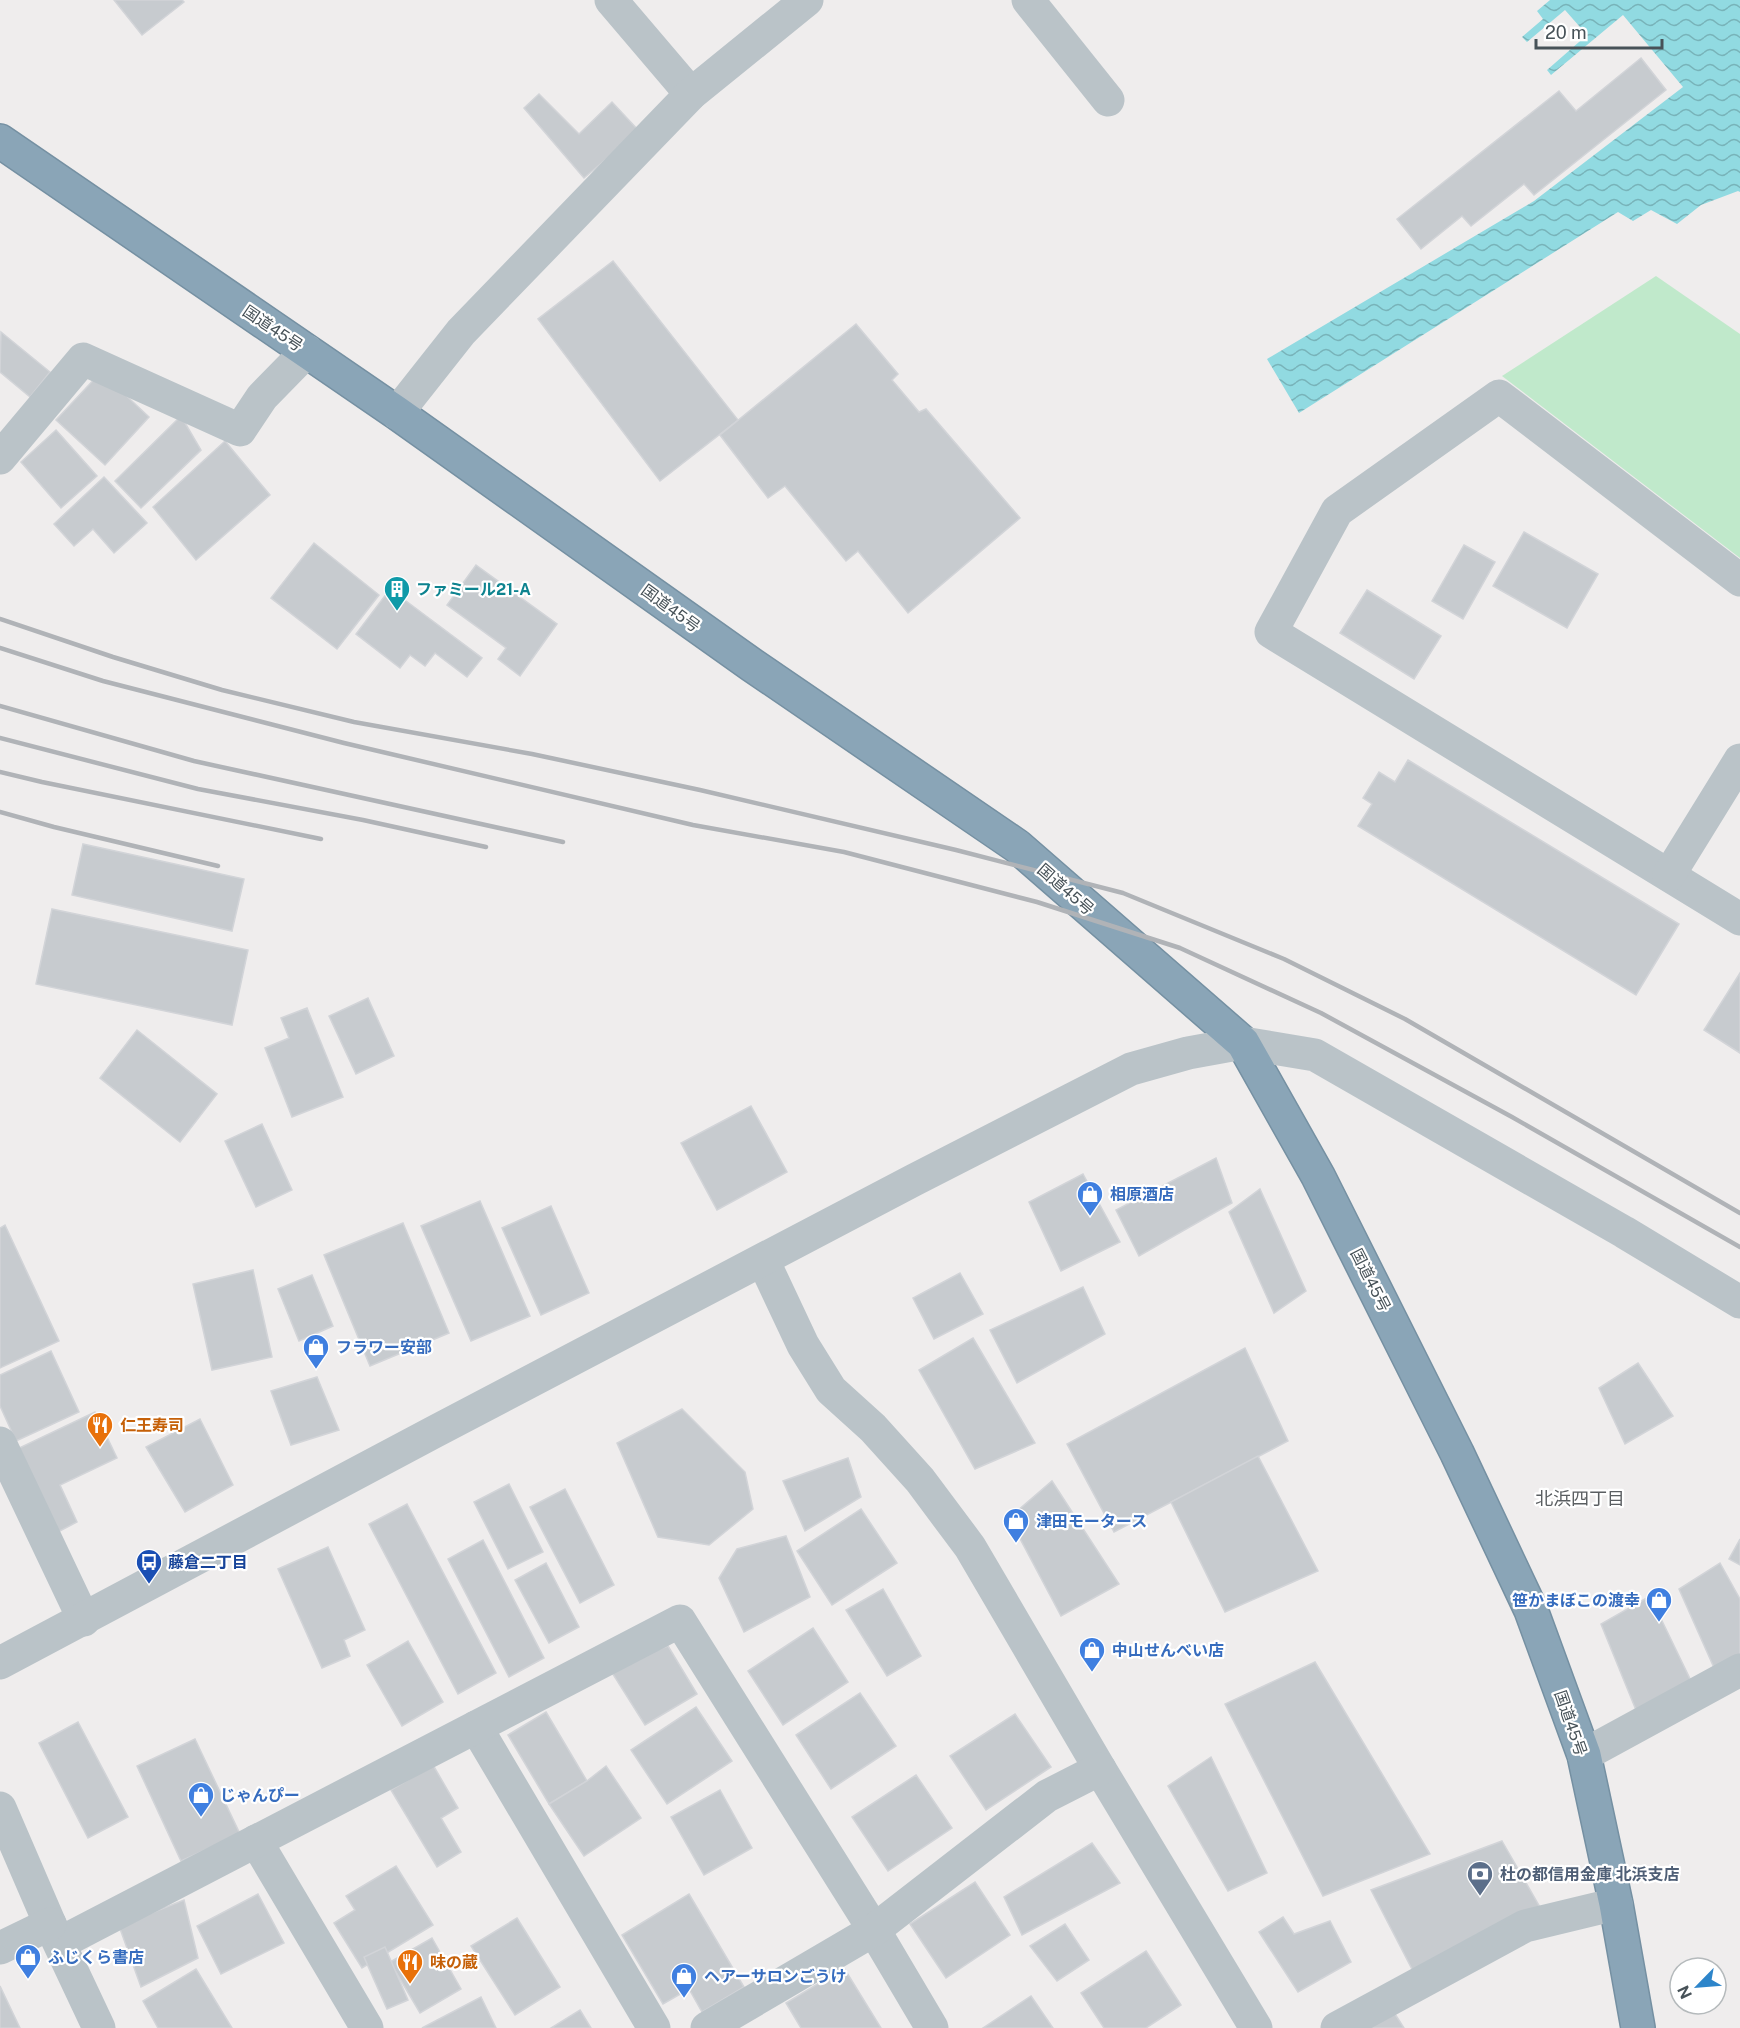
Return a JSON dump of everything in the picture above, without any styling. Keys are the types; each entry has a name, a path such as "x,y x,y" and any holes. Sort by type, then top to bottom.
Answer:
{"highway":[{"name":"国道45号","path":"0,141 398,412 752,665 1017,846 1243,1043 1318,1176 1457,1453 1531,1610 1584,1755 1616,1904 1638,2028"}],"street":[{"path":"611,0 691,94"},
{"path":"398,412 461,332 691,94 807,0"},
{"path":"1028,0 1108,100"},
{"path":"0,458 83,359 240,430 262,397 307,351"},
{"path":"1740,580 1498,396 1337,511 1271,632 1740,919"},
{"path":"1668,875 1740,760"},
{"path":"0,1664 434,1432 914,1180 1131,1070 1188,1053 1243,1043 1315,1055 1624,1232 1740,1302"},
{"path":"763,1260 803,1345 831,1390 873,1428 920,1480 970,1546 1256,2028"},
{"path":"0,1443 84,1620"},
{"path":"0,1948 55,1933 256,1841 680,1621 874,1930 932,2028"},
{"path":"1584,1755 1740,1670"},
{"path":"476,1727 654,2028"},
{"path":"707,2028 874,1930 1047,1796 1100,1768"},
{"path":"0,1808 99,2028"},
{"path":"256,1841 367,2028"},
{"path":"1336,2028 1525,1926 1616,1904"}],"green space":[{"path":"1656,276 1740,334 1740,558 1502,376"}],"water":[{"path":"1550,0 1740,0 1740,192 1701,205 1677,224 1651,210 1633,221 1618,212 1299,413 1267,359 1534,201 1683,87 1623,15 1551,75 1547,70 1587,35 1565,10 1527,42 1522,37 1543,19 1537,11"}],"building":[{"path":"114,0 182,0 184,2 142,35"},
{"path":"1641,58 1666,90 1534,195 1524,184 1471,226 1462,216 1421,249 1397,219 1559,91 1576,111"},
{"path":"539,94 579,134 612,102 639,131 584,178 524,108"},
{"path":"613,261 738,420 660,481 538,319"},
{"path":"856,324 898,374 892,380 919,412 926,409 1020,518 908,613 858,551 846,561 785,486 768,498 720,435"},
{"path":"1,332 50,372 30,397 0,372"},
{"path":"101,372 149,417 105,465 56,420"},
{"path":"181,416 201,450 141,508 115,481"},
{"path":"56,430 97,476 61,508 21,462"},
{"path":"225,441 270,495 196,560 153,507"},
{"path":"104,477 147,523 114,553 93,529 74,546 54,524"},
{"path":"1524,532 1598,574 1567,628 1493,586"},
{"path":"314,543 379,595 337,649 271,598"},
{"path":"1464,545 1495,562 1463,619 1432,601"},
{"path":"476,565 557,624 520,676 498,659 506,648 447,605"},
{"name":"ファミール21-A","path":"390,589 482,658 467,677 435,653 425,666 410,655 400,668 356,634"},
{"path":"1367,590 1441,636 1414,679 1340,633"},
{"path":"1408,760 1679,924 1636,995 1358,826 1372,804 1363,798 1379,772 1395,782"},
{"path":"83,844 244,879 232,931 72,895"},
{"path":"52,909 248,950 232,1025 36,984"},
{"path":"1740,973 1740,1053 1704,1030"},
{"path":"368,998 394,1056 356,1074 329,1016"},
{"path":"307,1008 343,1097 292,1117 265,1048 289,1038 281,1018"},
{"path":"137,1030 217,1094 180,1142 100,1078"},
{"path":"751,1106 787,1172 717,1210 681,1143"},
{"path":"262,1124 292,1190 256,1207 225,1141"},
{"path":"1216,1158 1232,1203 1139,1256 1116,1210"},
{"path":"1083,1174 1120,1242 1061,1271 1029,1202"},
{"path":"1260,1189 1306,1291 1274,1313 1229,1212"},
{"path":"480,1201 530,1316 471,1341 421,1226"},
{"path":"551,1206 589,1293 541,1315 502,1228"},
{"path":"403,1223 449,1333 370,1366 324,1255"},
{"path":"5,1225 59,1341 0,1368 0,1228"},
{"path":"253,1270 272,1357 212,1370 193,1284"},
{"path":"960,1273 983,1314 934,1339 913,1298"},
{"path":"312,1275 333,1326 299,1341 278,1289"},
{"path":"1083,1287 1105,1334 1017,1383 990,1330"},
{"path":"973,1338 1035,1443 975,1469 919,1370"},
{"path":"1245,1348 1288,1441 1114,1532 1067,1444"},
{"path":"51,1351 79,1412 16,1441 0,1406 0,1375"},
{"path":"1638,1363 1673,1416 1625,1444 1599,1388"},
{"path":"317,1377 339,1430 291,1445 271,1391"},
{"path":"682,1409 745,1472 753,1509 709,1545 658,1537 617,1443"},
{"path":"95,1412 117,1458 60,1485 77,1522 56,1533 17,1449"},
{"path":"200,1419 233,1485 185,1512 146,1447"},
{"path":"1258,1456 1318,1571 1225,1612 1171,1502"},
{"path":"848,1458 861,1497 805,1531 783,1481"},
{"path":"1052,1481 1119,1584 1061,1616 1009,1518"},
{"path":"509,1484 543,1552 508,1569 474,1502"},
{"path":"565,1489 614,1585 580,1603 530,1507"},
{"path":"407,1504 496,1673 458,1694 369,1524"},
{"path":"861,1509 897,1563 832,1605 797,1551"},
{"path":"786,1536 810,1597 744,1632 719,1578 737,1549"},
{"path":"1740,1539 1740,1565 1729,1559"},
{"path":"483,1540 544,1658 509,1677 448,1559"},
{"path":"328,1547 365,1630 344,1640 350,1656 322,1668 278,1569"},
{"path":"546,1563 579,1627 549,1643 515,1580"},
{"path":"1720,1563 1740,1599 1740,1658 1715,1670 1679,1589"},
{"path":"883,1589 921,1656 887,1676 846,1610"},
{"path":"1650,1596 1693,1685 1638,1715 1601,1624"},
{"path":"813,1628 848,1682 783,1725 748,1671"},
{"path":"408,1641 443,1702 402,1726 367,1665"},
{"path":"668,1646 697,1694 645,1725 609,1668"},
{"path":"1315,1662 1430,1854 1323,1896 1225,1704"},
{"path":"860,1693 896,1746 831,1789 796,1735"},
{"path":"696,1707 732,1761 667,1804 631,1750"},
{"path":"546,1712 587,1781 549,1804 508,1735"},
{"path":"1015,1714 1051,1767 986,1810 950,1756"},
{"path":"78,1722 128,1817 88,1838 39,1743"},
{"path":"195,1739 240,1834 181,1861 137,1766"},
{"path":"1211,1757 1267,1873 1228,1891 1168,1786"},
{"path":"433,1765 458,1808 441,1818 461,1852 437,1867 391,1790"},
{"path":"606,1766 641,1818 584,1856 549,1804 587,1781"},
{"path":"916,1775 952,1828 888,1871 852,1817"},
{"path":"720,1790 752,1848 704,1875 671,1817"},
{"path":"1502,1841 1541,1909 1414,1973 1371,1890"},
{"path":"1092,1843 1120,1883 1022,1935 1004,1897"},
{"path":"396,1866 433,1925 362,1968 334,1923 355,1910 346,1896"},
{"path":"975,1882 1010,1935 946,1978 910,1924"},
{"path":"258,1894 284,1943 221,1974 197,1926"},
{"path":"689,1894 744,1987 702,2012 689,1989 663,2004 622,1935"},
{"path":"184,1900 198,1958 141,1987 119,1926"},
{"path":"1283,1917 1294,1934 1330,1921 1351,1962 1298,1992 1259,1932"},
{"path":"517,1918 560,1987 515,2015 471,1946"},
{"path":"1065,1924 1089,1960 1057,1981 1030,1946"},
{"path":"432,1938 461,1989 420,2013 390,1962"},
{"path":"385,1947 408,2000 387,2009 364,1957"},
{"path":"1146,1951 1181,2005 1146,2028 1104,2028 1081,1993"},
{"path":"844,1968 881,2028 801,2028 786,2003"},
{"path":"196,1969 232,2028 158,2028 143,2001"},
{"path":"0,1986 20,2028 0,2028"},
{"path":"1031,1996 1053,2028 983,2028"},
{"path":"481,1997 496,2028 422,2028"},
{"path":"580,2010 591,2028 551,2028"},
{"path":"1395,2014 1404,2028 1368,2028"}],"railway":[{"path":"0,619 222,690 354,722 532,754 700,790 956,850 1123,893 1284,959 1405,1019 1740,1213"},
{"path":"0,648 103,681 344,743 693,825 844,852 1037,902 1180,948 1321,1013 1512,1117 1740,1247"},
{"path":"0,706 194,761 563,842"},
{"path":"0,738 198,789 363,820 486,847"},
{"path":"0,772 321,839"},
{"path":"0,812 218,866"}],"place":[{"name":"ファミール21-A","path":"397,612"},
{"name":"相原酒店","path":"1090,1217"},
{"name":"フラワー安部","path":"316,1370"},
{"name":"仁王寿司","path":"100,1448"},
{"name":"津田モータース","path":"1016,1544"},
{"name":"藤倉二丁目","path":"149,1585"},
{"name":"笹かまぼこの渡幸","path":"1659,1623"},
{"name":"中山せんべい店","path":"1092,1673"},
{"name":"じゃんぴー","path":"201,1818"},
{"name":"杜の都信用金庫 北浜支店","path":"1480,1897"},
{"name":"ふじくら書店","path":"28,1980"},
{"name":"味の蔵","path":"410,1985"},
{"name":"ヘアーサロンごうけ","path":"684,1999"}],"district":[{"name":"北浜四丁目","path":"1580,1499"}]}
